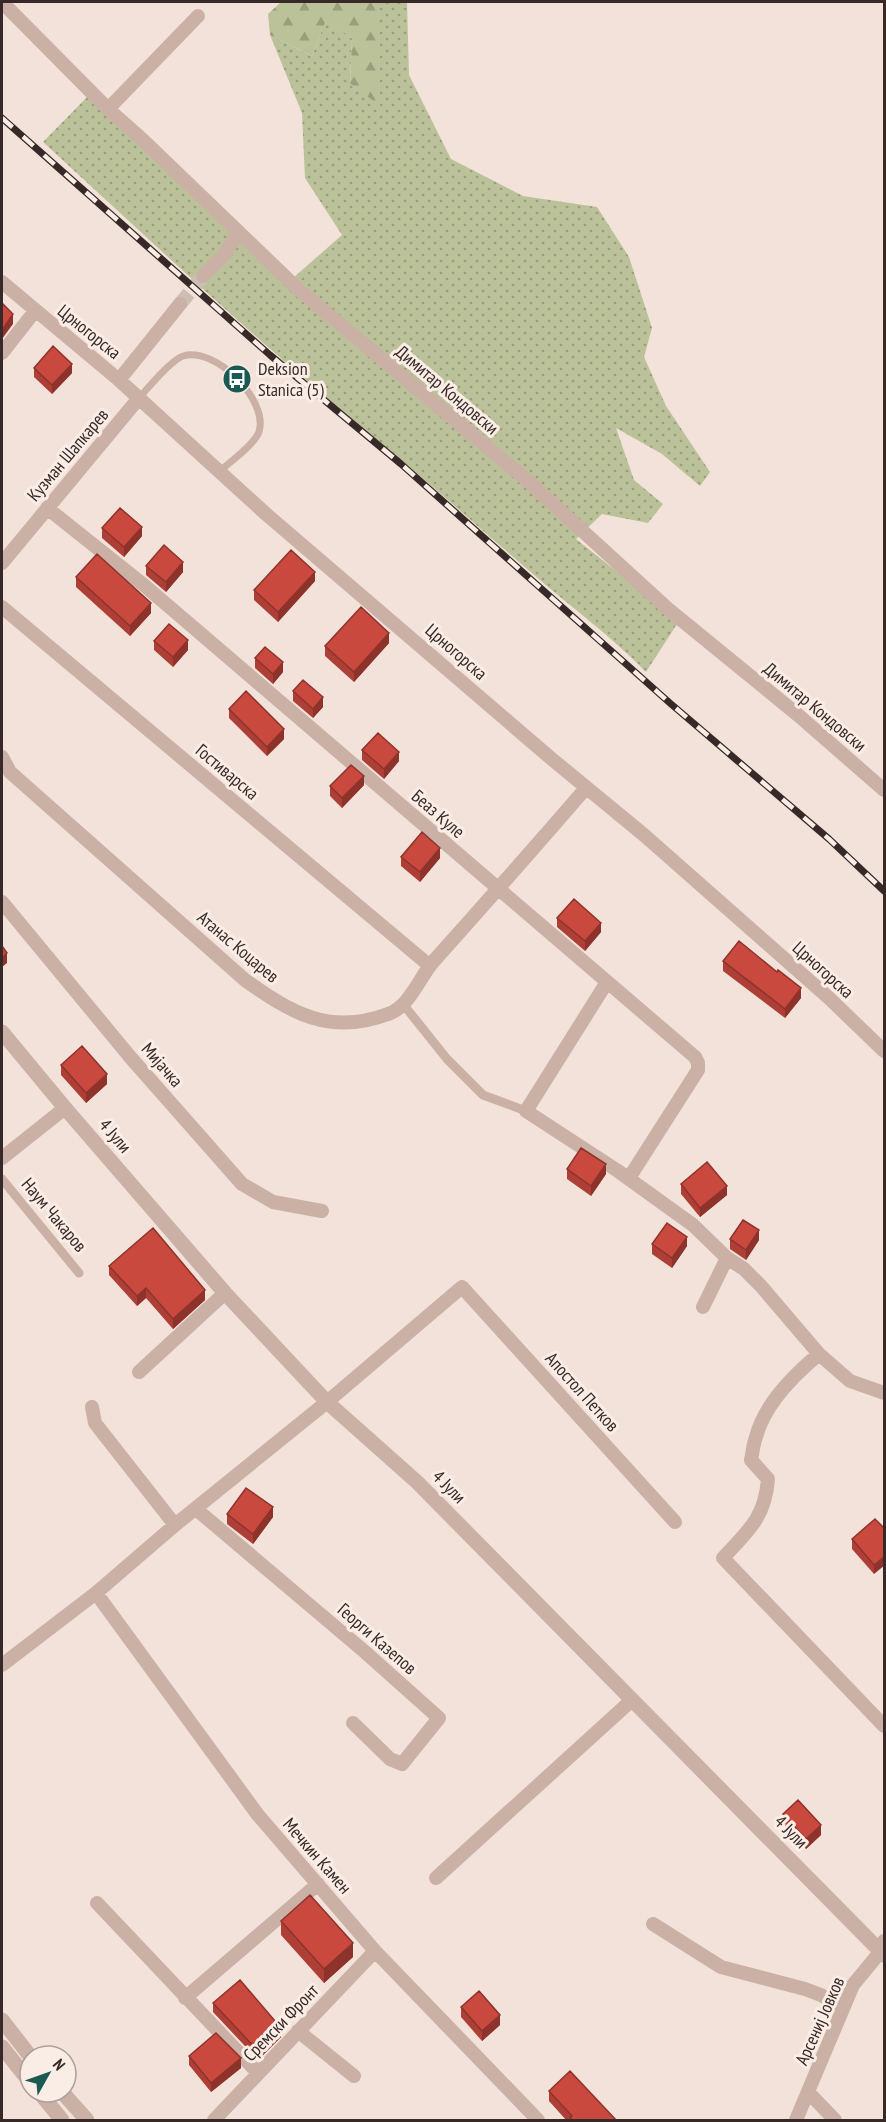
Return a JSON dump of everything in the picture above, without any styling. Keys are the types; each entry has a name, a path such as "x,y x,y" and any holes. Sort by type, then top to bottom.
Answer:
{"street":[{"name":"Димитар Кондовски","path":"2,2 108,109 298,289 529,482 668,609 798,715 885,790"},
{"path":"108,109 198,16"},
{"path":"203,276 223,256 239,232"},
{"name":"Црногорска","path":"2,282 119,380 266,514 586,788 645,835 829,998 885,1051"},
{"path":"119,380 180,303"},
{"path":"2,353 35,311"},
{"name":"Кузман Шапкарев","path":"2,563 139,398"},
{"name":"Беаз Куле","path":"47,508 145,586 695,1057 698,1070 629,1178"},
{"name":"Гостиварска","path":"2,607 430,966"},
{"name":"Атанас Коцарев","path":"2,757 10,772 245,980 279,1004 308,1017 332,1022 354,1022 390,1014 403,1004 430,966 586,788"},
{"name":"Мијачка","path":"2,902 131,1058 242,1184 273,1202 322,1211"},
{"path":"526,1111 607,982"},
{"path":"403,1004 447,1059 483,1095 526,1111 629,1178 693,1225 727,1258 744,1269 761,1286 819,1354 850,1381 885,1393"},
{"name":"4 Јули","path":"2,1032 225,1293 327,1402 417,1482 883,1949"},
{"path":"2,1158 65,1108"},
{"name":"Наум Чакаров","path":"2,1179 79,1274"},
{"path":"703,1307 727,1258"},
{"name":"Апостол Петков","path":"327,1402 462,1287 675,1522"},
{"path":"139,1372 225,1293"},
{"path":"819,1354 784,1387 766,1414 756,1435 751,1460 768,1479 767,1493 756,1521 723,1558 885,1726"},
{"path":"2,1665 96,1593 175,1525 327,1402"},
{"path":"92,1407 95,1423 175,1525"},
{"name":"Георги Казепов","path":"196,1509 439,1718 402,1764 390,1759 353,1723"},
{"name":"Мечкин Камен","path":"96,1593 258,1815 375,1951 538,2121"},
{"path":"436,1878 632,1700"},
{"path":"186,1998 318,1884"},
{"path":"97,1903 258,2073"},
{"path":"653,1924 721,1967 805,1989 843,2008"},
{"name":"Арсениј Јовков","path":"796,2121 827,2043 857,1980 883,1949"},
{"name":"Сремски Фронт","path":"214,2121 375,1951"},
{"path":"2,2020 21,2044"},
{"path":"298,2031 354,2076"},
{"path":"2,2047 18,2067"},
{"path":"809,2093 835,2121"},
{"path":"49,2104 62,2121"},
{"path":"72,2104 87,2121"}],"lane":[{"path":"139,398 181,357 198,354 216,362 232,374 255,405 260,422 259,432 254,441 220,471"}],"green space":[{"path":"281,2 376,2 380,28 380,106 350,83 352,38 326,20 312,56 270,35 268,14"},
{"path":"374,2 407,2 409,75 451,159 523,196 597,207 629,257 652,328 644,357 666,406 710,472 700,486 662,454 616,428 634,480 663,504 648,523 602,514 576,539 679,621 646,672 605,634 285,362 43,142 89,95 285,285 342,235 305,178 302,113 270,35 312,56 326,19 352,38 350,83"}],"building":[{"path":"2,303 13,314 2,330"},
{"path":"53,346 72,364 52,385 34,368"},
{"path":"120,508 142,527 124,547 102,528"},
{"path":"164,545 183,562 166,582 146,566"},
{"path":"291,550 315,572 278,612 254,590"},
{"path":"97,554 151,603 130,626 76,577"},
{"path":"361,607 389,633 354,672 325,646"},
{"path":"169,624 188,640 173,657 154,641"},
{"path":"265,647 283,662 273,674 255,658"},
{"path":"303,680 323,697 313,709 293,691"},
{"path":"246,691 284,729 267,747 229,709"},
{"path":"378,733 399,752 384,769 362,750"},
{"path":"351,765 364,776 342,798 330,786"},
{"path":"422,832 440,848 420,872 401,857"},
{"path":"574,899 601,923 585,941 557,918"},
{"path":"739,941 801,988 785,1009 723,961"},
{"path":"2,946 7,953 2,958"},
{"path":"82,1046 107,1074 86,1093 61,1065"},
{"path":"581,1148 606,1164 591,1186 567,1169"},
{"path":"707,1162 727,1186 700,1208 681,1184"},
{"path":"743,1220 759,1230 746,1250 730,1239"},
{"path":"667,1223 687,1237 672,1258 652,1244"},
{"path":"153,1228 205,1290 173,1319 146,1288 137,1296 109,1266"},
{"path":"246,1488 273,1507 253,1534 227,1514"},
{"path":"875,1519 885,1529 885,1556 874,1565 852,1539"},
{"path":"798,1800 821,1825 806,1839 783,1814"},
{"path":"310,1895 353,1943 324,1969 281,1921"},
{"path":"240,1980 281,2028 258,2051 213,2003"},
{"path":"479,1991 500,2015 482,2031 461,2007"},
{"path":"216,2033 241,2058 211,2083 189,2056"},
{"path":"570,2071 617,2121 573,2121 570,2117 572,2116 549,2091"}],"tunnel":[{"path":"180,304 203,276"}],"railway":[{"path":"2,118 270,355 401,464 671,704 829,839 884,891"}],"place":[{"name":"Deksion Stanica (5)","path":"237,379"}]}
